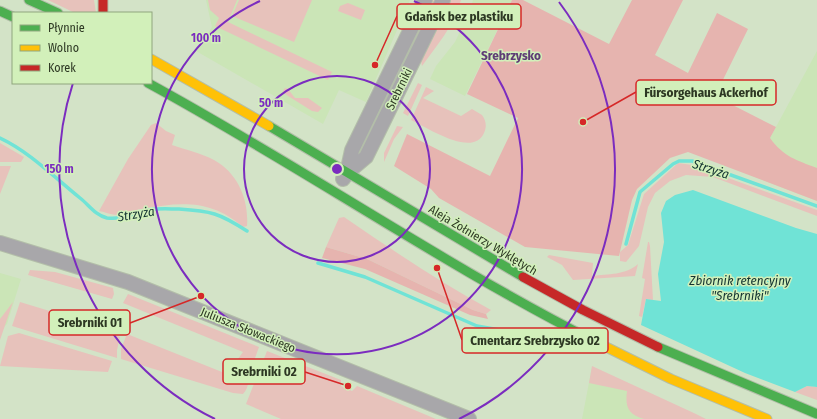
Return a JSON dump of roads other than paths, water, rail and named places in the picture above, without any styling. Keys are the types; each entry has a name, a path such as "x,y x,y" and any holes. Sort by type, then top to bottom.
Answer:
{"main road":[{"path":"29,0 56,12"},
{"path":"103,0 103,12"},
{"path":"0,11 12,17"},
{"name":"Aleja Żołnierzy Wyklętych","path":"152,60 266,124 550,293 674,356 817,414"},
{"path":"150,84 336,192 517,300 589,340 723,402 766,419"}],"street":[{"name":"Srebrniki","path":"336,192 347,173 352,150 425,0"},
{"name":"Srebrniki","path":"347,173 366,157 443,0"},
{"path":"394,65 407,72"},
{"name":"Juliusza Słowackiego","path":"0,243 128,282 469,419"}],"water":[{"name":"Zbiornik retencyjny \"Srebrniki\"","path":"693,190 796,228 817,234 817,387 807,386 795,392 745,373 641,325 646,299 661,301 658,274 664,242 661,213 666,201 675,195"}],"waterway":[{"name":"Strzyża","path":"0,138 22,150 103,217 117,218 156,209 190,210 214,214 229,220 247,231"},
{"name":"Strzyża","path":"626,244 640,192 673,164 679,161 692,161 817,206"},
{"name":"Strzyża","path":"318,263 365,277 477,326 540,337"}],"place":[{"name":"Gdańsk bez plastiku","path":"375,65"},
{"name":"Fürsorgehaus Ackerhof","path":"583,122"},
{"name":"Cmentarz Srebrzysko 02","path":"437,268"},
{"name":"Srebrniki 01","path":"201,296"},
{"name":"Srebrniki 02","path":"348,386"}],"district":[{"name":"Srebrzysko","path":"511,55"}]}
